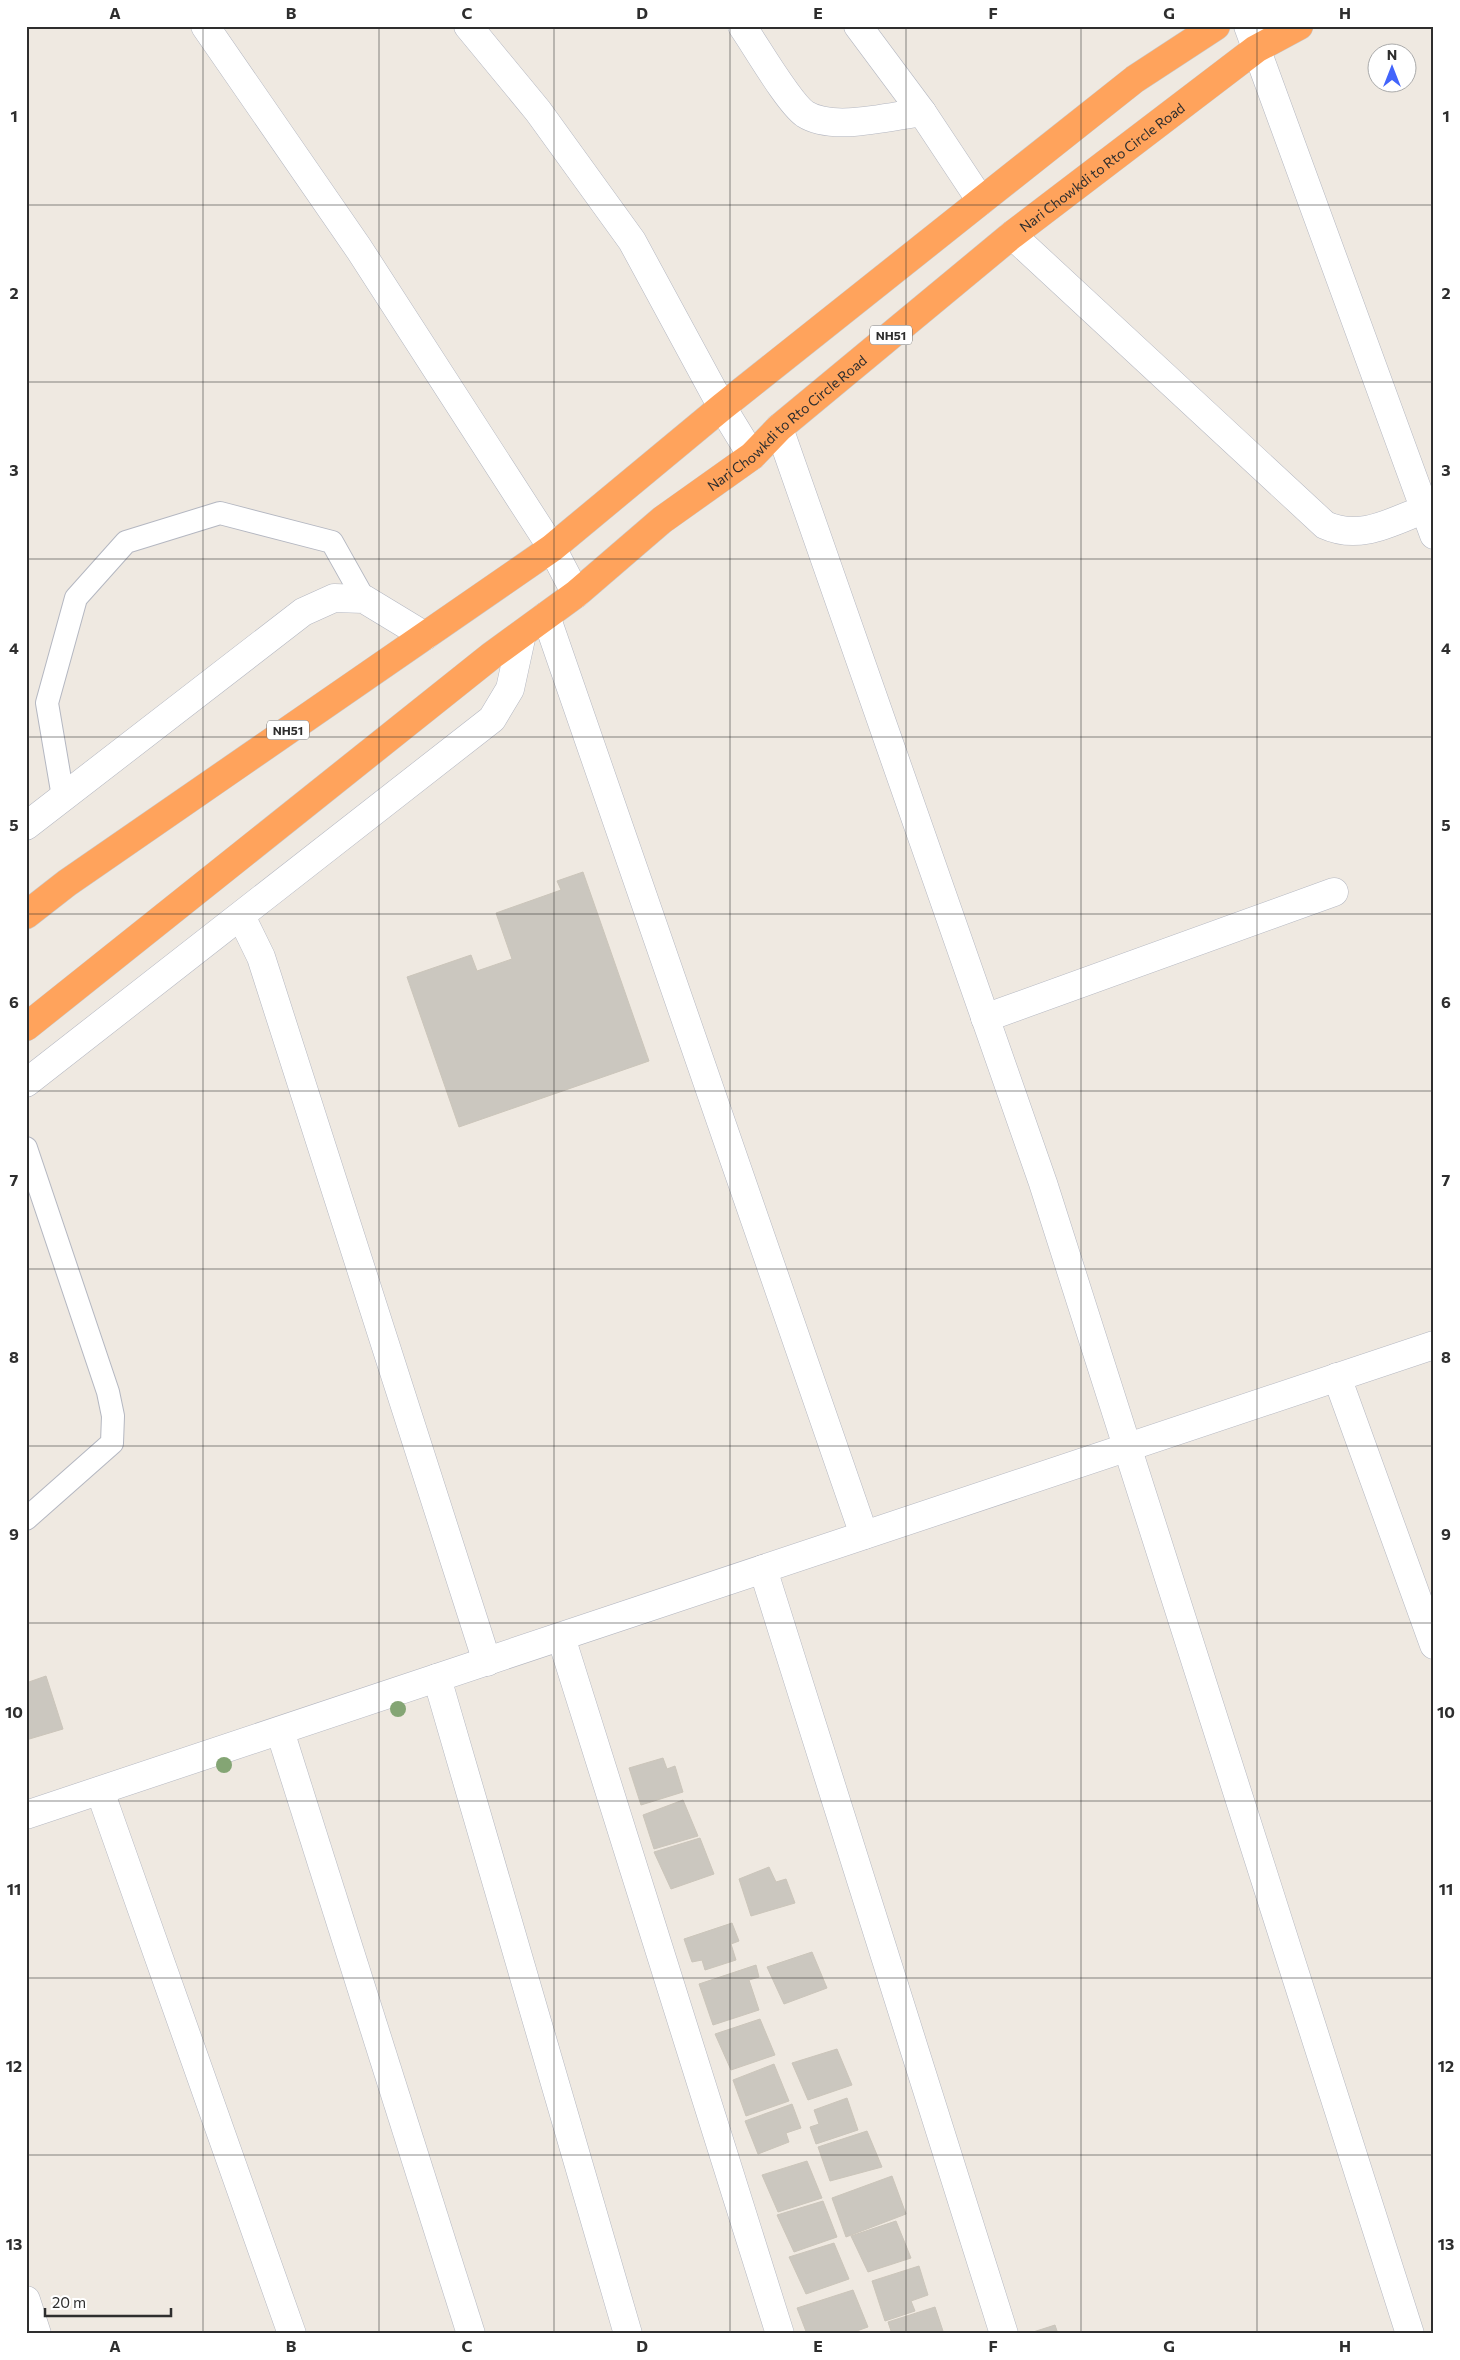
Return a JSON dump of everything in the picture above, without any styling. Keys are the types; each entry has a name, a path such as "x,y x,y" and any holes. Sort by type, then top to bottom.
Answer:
{"highway":[{"name":"NH51","path":"26,915 75,878 552,548 722,407 1135,79 1216,26"},
{"name":"Nari Chowkdi to Rto Circle Road","path":"26,1027 491,656 576,594 662,520 752,456 779,428 1252,38 1299,26"}],"street":[{"path":"205,26 358,249 552,548 576,594"},
{"path":"468,26 538,112 632,241 722,407 752,456"},
{"path":"742,26 792,100 805,114 821,120 840,123 922,112"},
{"path":"858,26 922,112 980,201"},
{"path":"1252,38 1434,535"},
{"path":"1012,235 1325,525 1339,532 1357,532 1373,529 1424,509"},
{"path":"779,428 1043,1184 1410,2334"},
{"path":"26,826 303,612 334,598 364,599 425,636"},
{"path":"546,616 864,1535"},
{"path":"26,1083 492,719 510,689 522,634"},
{"path":"985,1018 1334,892"},
{"path":"241,916 261,957 487,1662"},
{"path":"26,1816 1434,1345"},
{"path":"1337,1377 1434,1645"},
{"path":"763,1569 1004,2334"},
{"path":"561,1637 780,2334"},
{"path":"437,1678 628,2334"},
{"path":"280,1731 471,2334"},
{"path":"100,1791 292,2334"},
{"path":"26,2300 37,2334"}],"lane":[{"path":"62,797 47,703 76,598 126,542 220,513 332,542 364,599"},
{"path":"26,1148 108,1392 113,1416 112,1443 26,1519"}],"building":[{"path":"583,872 649,1061 459,1127 407,977 471,955 477,971 512,959 496,913 561,890 557,881"},
{"path":"46,1676 63,1729 26,1740 26,1683"},
{"path":"663,1758 667,1769 675,1766 683,1792 641,1805 629,1768"},
{"path":"683,1800 698,1836 654,1849 643,1815"},
{"path":"700,1838 714,1874 671,1889 654,1852"},
{"path":"769,1867 776,1882 786,1879 795,1903 751,1916 739,1879"},
{"path":"732,1923 739,1941 731,1944 736,1960 705,1970 702,1960 692,1962 684,1939"},
{"path":"812,1952 827,1988 784,2004 767,1967"},
{"path":"756,1965 759,1977 749,1980 759,2010 713,2025 699,1984"},
{"path":"760,2019 775,2055 731,2070 715,2034"},
{"path":"837,2049 852,2085 808,2100 792,2063"},
{"path":"774,2064 789,2101 746,2116 733,2080"},
{"path":"847,2098 858,2130 816,2144 810,2127 819,2124 814,2110"},
{"path":"792,2104 801,2128 786,2133 789,2142 758,2154 745,2121"},
{"path":"867,2131 882,2167 830,2181 818,2147"},
{"path":"807,2161 822,2198 778,2212 762,2175"},
{"path":"892,2176 906,2214 846,2237 832,2198"},
{"path":"823,2201 837,2237 794,2252 777,2215"},
{"path":"896,2221 911,2258 868,2272 851,2236"},
{"path":"834,2243 849,2279 806,2294 789,2257"},
{"path":"919,2266 928,2295 911,2301 915,2311 885,2321 872,2281"},
{"path":"853,2290 868,2327 848,2334 807,2334 797,2308"},
{"path":"935,2307 944,2334 892,2334 888,2322"},
{"path":"1055,2325 1058,2334 1027,2334"}]}
